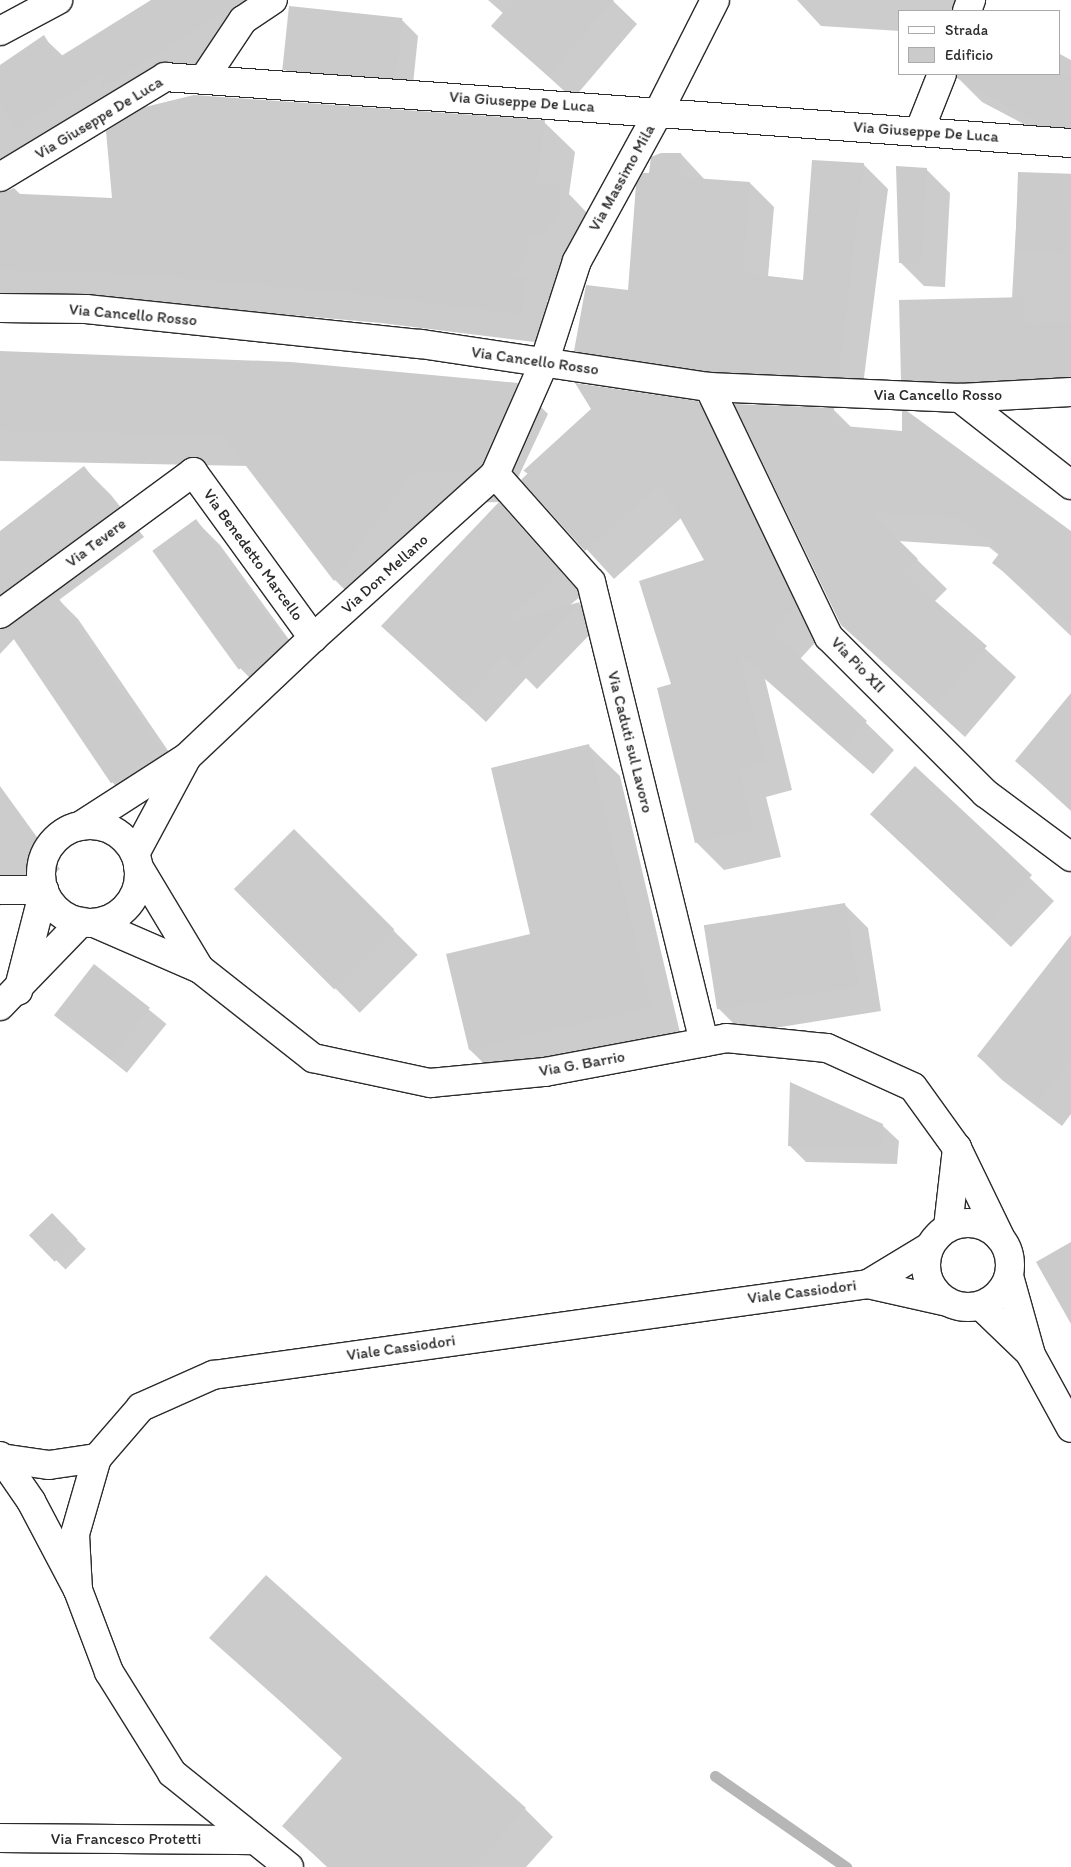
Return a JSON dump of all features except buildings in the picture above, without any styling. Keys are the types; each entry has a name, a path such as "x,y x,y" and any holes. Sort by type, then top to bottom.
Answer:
{"street":[{"path":"0,31 30,7 58,0"},
{"path":"203,80 242,20 273,0"},
{"name":"Via Massimo Mila","path":"544,363 577,261 659,111 715,0"},
{"path":"918,132 942,75"},
{"name":"Via Giuseppe De Luca","path":"0,177 165,77 659,111 1071,143"},
{"name":"Via Cancello Rosso","path":"0,308 86,309 421,344 709,387 960,398 1071,392"},
{"name":"Via Don Mellano","path":"187,757 312,638 495,474 544,363"},
{"name":"Via Pio XII","path":"709,387 829,637 985,793 1071,857"},
{"path":"960,398 1071,485"},
{"name":"Via Tevere","path":"0,614 192,472"},
{"name":"Via Benedetto Marcello","path":"192,472 312,638"},
{"name":"Via Caduti sul Lavoro","path":"495,474 591,582 704,1042"},
{"path":"9,998 44,890 42,862 47,850 56,838 80,826 187,757"},
{"path":"9,998 87,923 119,914 128,904 139,880 136,860 187,757"},
{"path":"80,826 106,827 128,842 136,860 200,969"},
{"path":"0,890 44,890"},
{"path":"44,890 58,911 200,969"},
{"name":"Via G. Barrio","path":"200,969 313,1058 430,1083 545,1072 726,1038 827,1048 913,1087 956,1148 1000,1237"},
{"path":"948,1227 956,1148"},
{"path":"1009,1276 1003,1289 980,1306 967,1308 947,1302 931,1288 926,1274 929,1247 948,1227 962,1222 976,1223 989,1228 1000,1237 1007,1249 1009,1276 1031,1354 1071,1428"},
{"name":"Viale Cassiodori","path":"868,1284 929,1247"},
{"name":"Viale Cassiodori","path":"78,1590 75,1534 97,1458 141,1407 213,1375 868,1284 947,1302"},
{"path":"980,1306 1031,1354"},
{"path":"1,1457 49,1465 97,1458"},
{"path":"1,1457 31,1501 78,1590 109,1672 172,1773 252,1840 289,1867"},
{"name":"Via Francesco Protetti","path":"0,1838 252,1840"}],"waterway":[{"path":"715,1776 846,1867"}]}
